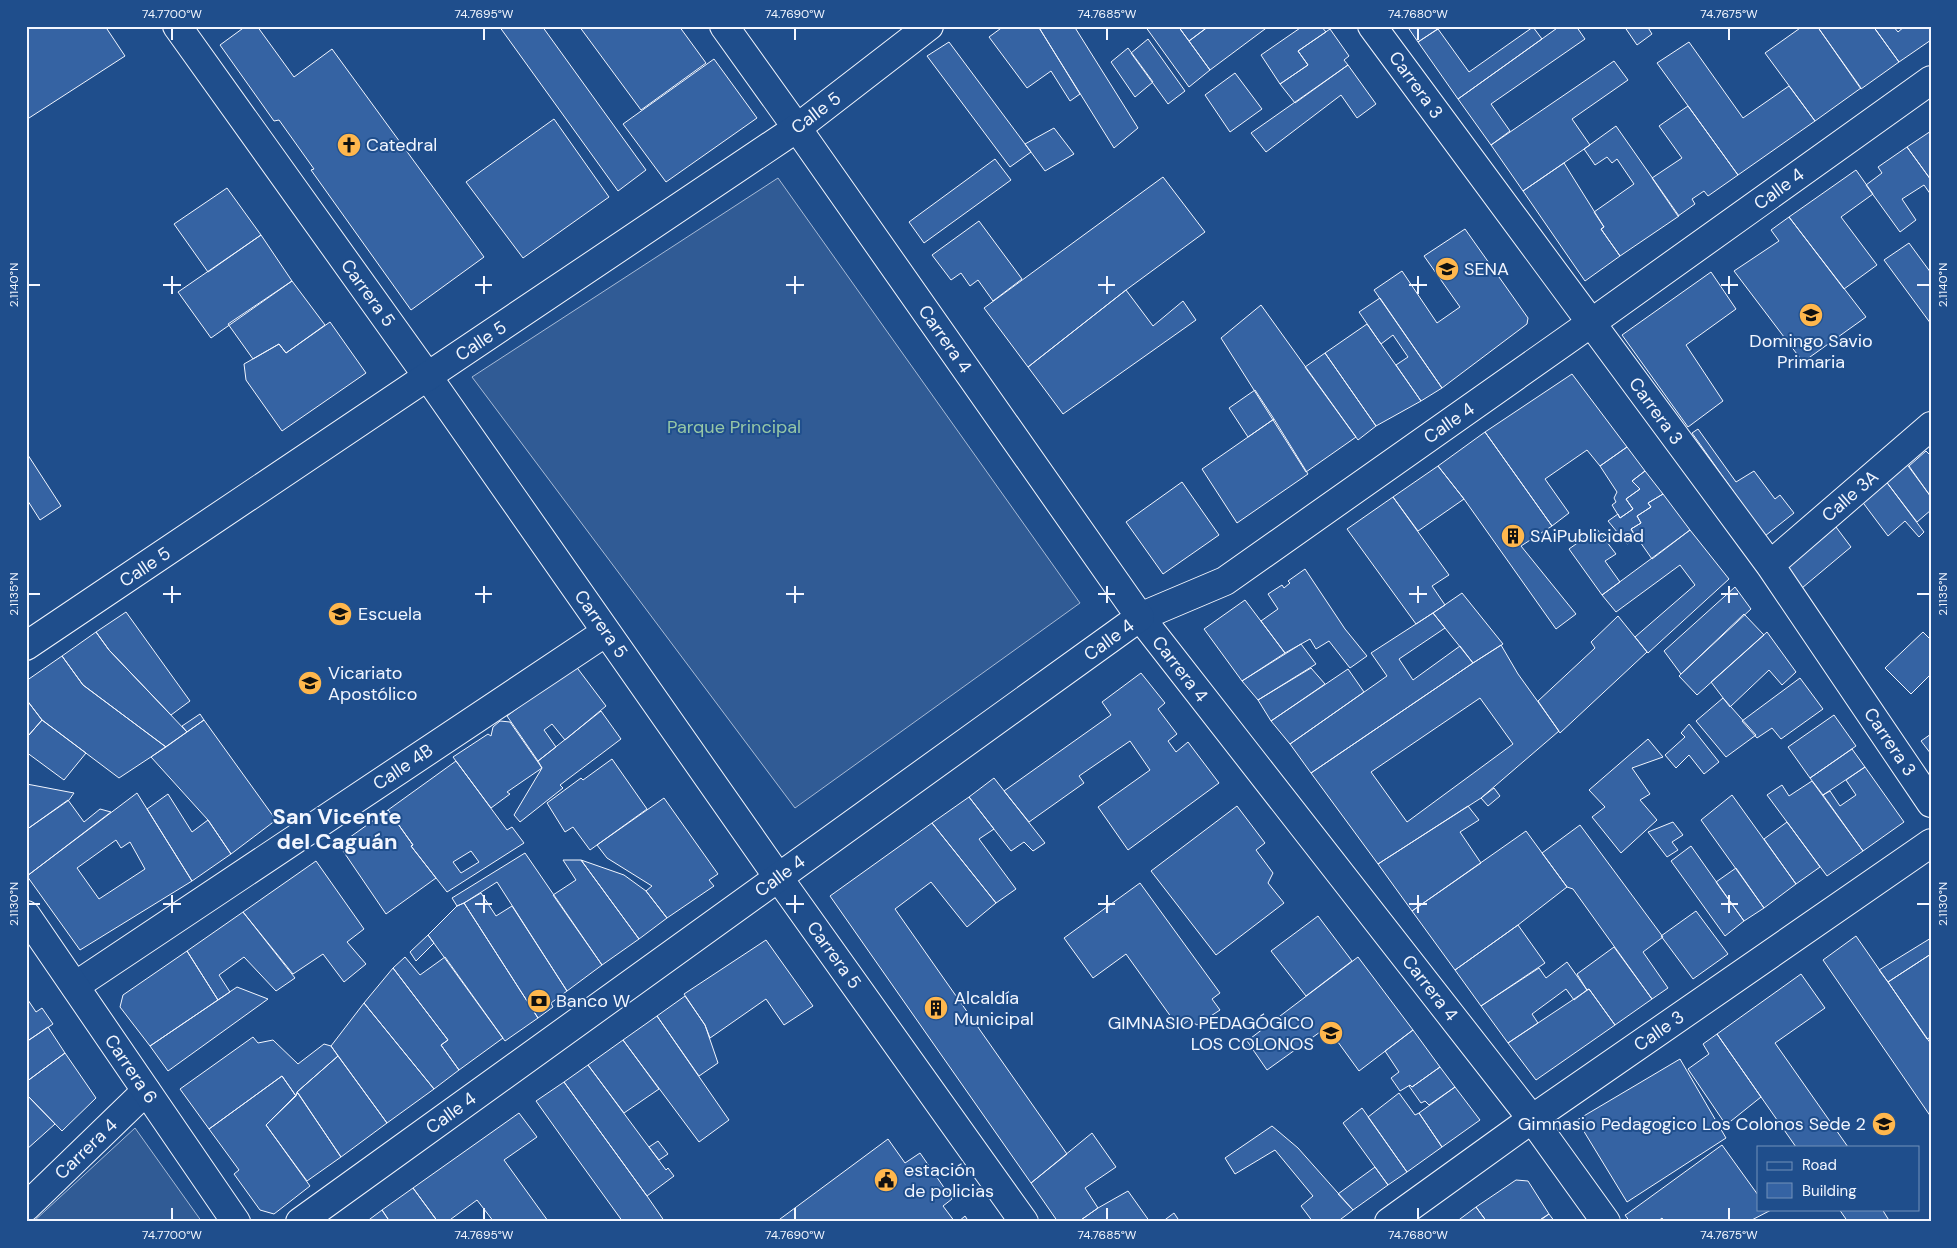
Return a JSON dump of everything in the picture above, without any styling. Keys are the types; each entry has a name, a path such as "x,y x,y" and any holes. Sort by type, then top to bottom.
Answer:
{"street":[{"name":"Carrera 5","path":"177,26 428,376 778,877 1024,1222"},
{"name":"Carrera 4","path":"724,26 1140,617 1532,1119 1606,1222"},
{"name":"Calle 5","path":"26,646 797,128 928,26"},
{"name":"Carrera 3","path":"1372,26 1770,565 1931,802"},
{"name":"Calle 4","path":"300,1222 1140,617 1226,581 1931,80"},
{"name":"Calle 3A","path":"1770,565 1931,426"},
{"name":"Calle 4B","path":"75,986 606,632"},
{"name":"Calle 3","path":"1389,1222 1532,1119 1931,842"},
{"name":"Carrera 6","path":"26,915 236,1222"},
{"name":"Carrera 4","path":"26,1207 146,1091"}],"shaded area":[{"name":"Parque Principal","path":"778,178 1080,603 795,808 472,377"},
{"path":"135,1128 202,1222 33,1222"}],"building":[{"path":"26,26 105,26 125,56 29,118 26,114"},
{"name":"Catedral","path":"246,26 257,26 294,77 332,49 484,257 411,310 311,170 314,169 279,120 274,121 220,45"},
{"path":"499,26 542,26 646,170 618,191"},
{"path":"579,26 679,26 706,63 641,110"},
{"path":"1004,26 1038,26 1080,94 1070,101 1051,71 1027,88 989,37"},
{"path":"1038,26 1074,26 1138,128 1114,148"},
{"path":"1145,26 1178,26 1210,70 1189,87"},
{"path":"1178,26 1209,26 1189,41"},
{"path":"1209,26 1269,26 1210,70 1189,41"},
{"path":"1303,26 1321,26 1326,32 1298,51 1308,65 1280,84 1261,55"},
{"path":"1407,26 1442,26 1418,42"},
{"path":"1560,26 1576,26 1585,39 1491,104 1510,131 1491,145 1458,99"},
{"path":"1624,26 1647,26 1652,34 1637,45"},
{"path":"1803,26 1817,26 1861,88 1815,121 1765,53"},
{"path":"1817,26 1873,26 1899,62 1861,89"},
{"path":"1873,26 1893,26 1898,32 1905,26 1931,26 1931,40 1899,62"},
{"path":"1533,27 1542,39 1458,99 1418,42 1438,29 1469,72"},
{"path":"1330,29 1349,56 1344,60 1348,65 1295,103 1280,84 1308,65 1298,51"},
{"path":"1148,39 1185,91 1168,104 1131,53"},
{"path":"949,42 1031,152 1010,167 927,56"},
{"path":"1689,42 1743,118 1789,86 1815,121 1738,175 1657,63"},
{"path":"1128,48 1153,82 1135,97 1111,62"},
{"path":"714,59 757,118 666,182 623,124"},
{"path":"1614,61 1628,80 1572,119 1590,145 1523,191 1491,145"},
{"path":"1348,65 1376,104 1357,118 1341,95 1266,152 1251,133"},
{"path":"1235,73 1262,109 1230,132 1205,95"},
{"path":"1688,106 1738,175 1708,196 1704,191 1692,199 1695,204 1678,216 1652,178 1682,158 1659,126"},
{"path":"554,119 609,197 523,258 466,182"},
{"path":"1616,126 1679,216 1620,256 1601,229 1604,227 1594,212 1634,184 1617,159 1612,163 1607,157 1595,165 1584,149"},
{"path":"1054,128 1074,154 1045,171 1025,144"},
{"path":"1931,131 1931,180 1907,147"},
{"path":"1907,147 1931,180 1931,195 1924,185 1902,199 1916,220 1900,232 1866,185 1882,173 1878,167"},
{"path":"995,159 1011,180 924,243 909,222"},
{"path":"1564,163 1604,227 1601,229 1620,256 1585,281 1523,191"},
{"path":"1856,170 1873,194 1841,217 1877,265 1844,289 1789,217"},
{"path":"1163,177 1205,232 1126,290 1028,367 984,308"},
{"path":"227,188 261,235 208,272 174,224"},
{"path":"1789,217 1866,317 1803,362 1734,271 1779,241 1771,230"},
{"path":"979,221 1022,279 993,301 978,280 970,286 961,273 951,280 932,255"},
{"path":"1465,229 1528,318 1527,324 1442,388 1374,290 1402,271 1437,323 1460,307 1424,256"},
{"path":"261,235 292,281 211,338 178,292"},
{"path":"1909,243 1931,273 1931,324 1884,260"},
{"path":"1711,272 1736,309 1686,345 1723,401 1688,427 1622,335"},
{"path":"292,281 325,325 286,353 279,344 253,359 228,324"},
{"path":"1126,290 1153,326 1183,301 1196,320 1063,414 1028,367"},
{"path":"1380,298 1442,388 1421,401 1396,365 1408,357 1393,335 1381,344 1359,312"},
{"path":"1261,305 1356,437 1306,472 1221,338"},
{"path":"330,322 366,373 282,431 246,380 244,364 279,344 286,353"},
{"path":"1367,324 1421,401 1376,426 1325,353"},
{"path":"1325,353 1376,426 1358,440 1305,367"},
{"path":"1572,374 1627,447 1600,466 1587,450 1545,479 1569,513 1552,526 1485,432"},
{"path":"1255,390 1274,419 1248,437 1229,408"},
{"path":"1274,419 1308,474 1237,523 1202,469"},
{"path":"1698,429 1736,482 1754,471 1775,499 1780,495 1794,513 1765,536 1692,433"},
{"name":"SAiPublicidad","path":"1485,432 1552,526 1521,546 1576,614 1556,629 1464,499 1438,466"},
{"path":"1627,447 1645,471 1632,481 1640,489 1626,499 1633,509 1620,518 1612,505 1616,502 1614,498 1617,492 1600,466"},
{"path":"1926,451 1931,456 1931,497 1909,466"},
{"path":"26,452 61,506 40,520 26,498"},
{"path":"1906,463 1931,497 1931,510 1917,522 1885,480"},
{"path":"1438,466 1464,499 1418,531 1393,497"},
{"path":"1645,471 1663,494 1648,503 1651,507 1637,516 1641,523 1631,529 1636,538 1627,544 1608,521 1618,514 1620,518 1633,509 1626,499 1640,489 1632,481"},
{"path":"1885,480 1924,532 1919,537 1905,521 1888,536 1861,500"},
{"path":"1182,482 1219,535 1163,574 1126,522"},
{"path":"1663,494 1690,530 1652,559 1631,529 1641,523 1637,516 1651,507 1648,503"},
{"path":"1393,497 1449,575 1432,586 1445,605 1416,624 1347,529"},
{"path":"1836,527 1851,547 1802,588 1786,569"},
{"path":"1597,529 1616,554 1605,561 1620,582 1602,595 1569,549"},
{"path":"1690,530 1729,579 1648,653 1635,637 1695,585 1680,565 1616,612 1602,595"},
{"path":"1305,569 1345,629 1367,656 1350,668 1329,641 1316,649 1310,639 1285,653 1261,621 1278,609 1268,594 1282,585 1284,588 1290,583 1288,581"},
{"path":"1735,587 1751,609 1681,674 1664,651"},
{"path":"1462,593 1503,644 1473,663 1433,613"},
{"path":"1245,600 1285,653 1242,681 1204,629"},
{"path":"126,612 190,701 171,715 109,650 96,632"},
{"path":"1433,613 1445,628 1399,659 1413,680 1460,646 1473,663 1311,773 1290,744 1387,676 1371,653"},
{"path":"1744,614 1764,635 1697,695 1679,676"},
{"path":"1618,616 1647,652 1560,733 1538,701 1595,648 1591,642"},
{"path":"96,632 109,650 187,732 166,747 83,685 62,656"},
{"path":"1767,632 1796,672 1782,685 1769,670 1730,707 1711,682"},
{"path":"1923,632 1931,640 1931,674 1911,694 1885,668"},
{"path":"1301,644 1316,664 1258,700 1242,681"},
{"path":"1501,645 1518,674 1559,731 1481,798 1378,864 1311,773","holes":["1480,698 1513,744 1407,822 1371,772"]},
{"path":"62,656 83,685 166,747 119,778 42,720 26,699 26,681"},
{"path":"575,665 606,706 565,740 552,724 544,730 556,747 538,761 507,716"},
{"path":"1311,668 1325,684 1271,721 1258,700"},
{"path":"1348,669 1364,692 1290,744 1271,721"},
{"path":"1141,673 1165,703 1158,709 1177,734 1168,741 1176,752 1188,742 1219,783 1128,850 1098,807 1150,770 1130,741 1079,776 1084,783 1029,822 1004,791 1111,715 1102,702"},
{"path":"1800,678 1823,709 1781,739 1772,728 1757,738 1742,721"},
{"path":"1723,698 1756,735 1726,757 1696,721"},
{"path":"26,699 42,720 28,736 26,734"},
{"path":"601,711 621,739 560,785 563,788 520,822 514,815 542,768 538,761"},
{"path":"200,714 204,720 187,732 182,726"},
{"path":"1834,715 1856,746 1810,778 1788,747"},
{"path":"42,720 86,753 64,780 26,752 26,734 28,736"},
{"path":"204,720 276,820 231,854 208,820 151,757"},
{"path":"500,721 510,722 542,768 507,792 510,794 491,808 453,757 488,734 491,736 493,727"},
{"path":"1689,724 1719,762 1704,774 1689,755 1676,768 1665,755 1685,737 1681,733"},
{"path":"1931,734 1931,754 1921,741"},
{"path":"1648,739 1663,757 1632,768 1650,794 1640,800 1657,820 1621,853 1592,817 1605,807 1589,790"},
{"path":"1852,749 1865,767 1823,795 1810,778"},
{"path":"612,759 647,809 590,850 573,827 565,832 547,803 581,778 583,780"},
{"path":"456,761 507,830 512,827 524,843 447,892 411,846 413,845 388,810","holes":["471,851 479,862 461,873 453,862"]},
{"path":"1865,767 1904,822 1863,851 1823,795 1830,791 1840,806 1856,795 1846,780"},
{"path":"994,778 1045,843 1033,851 1024,842 1011,851 969,797"},
{"path":"1812,781 1863,851 1827,876 1767,795 1782,785 1789,796"},
{"path":"26,784 74,793 69,800 26,830"},
{"path":"1494,788 1500,796 1488,806 1481,798"},
{"path":"137,793 192,881 80,950 27,876","holes":["116,840 121,848 130,842 145,869 99,899 77,868"]},
{"path":"168,794 192,832 208,820 231,854 192,881 147,809"},
{"path":"1732,795 1796,884 1764,908 1701,820"},
{"path":"969,797 994,829 979,839 1016,889 996,903 932,823"},
{"path":"664,798 718,874 709,880 714,886 667,918 646,891 652,886 607,858 597,845"},
{"path":"68,800 84,822 100,809 111,812 27,876 26,830"},
{"path":"1237,806 1265,843 1256,850 1273,873 1268,883 1284,903 1216,955 1151,871"},
{"path":"1468,806 1479,820 1460,832 1481,863 1412,911 1378,864"},
{"path":"388,810 413,845 411,846 436,878 386,914 339,845"},
{"path":"1673,822 1683,835 1672,842 1678,850 1667,857 1648,832"},
{"path":"1787,822 1820,867 1796,884 1764,839"},
{"name":"Alcaldía Municipal","path":"932,823 996,903 967,927 931,882 895,909 1067,1154 1031,1183 830,896"},
{"path":"1580,825 1663,937 1643,952 1668,988 1652,999 1573,889 1567,887 1542,853"},
{"path":"1526,831 1567,887 1455,970 1412,911"},
{"path":"1691,846 1744,921 1725,936 1671,861"},
{"path":"525,853 602,965 567,991 497,882 457,906 452,898"},
{"path":"563,860 581,860 639,939 602,965 553,895 576,880"},
{"path":"581,860 624,875 646,891 667,918 639,939"},
{"path":"316,861 364,929 347,942 366,964 344,982 323,954 293,974 243,912"},
{"path":"1736,868 1764,908 1744,921 1716,882"},
{"path":"1140,883 1220,993 1212,999 1220,1010 1197,1025 1189,1020 1179,1028 1126,954 1093,978 1064,938"},
{"path":"481,893 496,916 512,906 567,991 551,1003 553,1007 538,1018 464,903"},
{"path":"464,903 538,1018 505,1041 428,935 457,906"},
{"path":"1696,911 1728,954 1693,979 1661,936"},
{"path":"243,912 295,978 276,991 244,957 219,975 230,992 218,1000 187,951"},
{"path":"1318,916 1352,961 1306,996 1271,951"},
{"path":"1518,925 1545,963 1481,1006 1455,970"},
{"path":"428,935 434,943 416,961 410,952"},
{"path":"1856,936 1931,1044 1931,1117 1823,960"},
{"path":"1931,938 1931,954 1888,982 1879,970"},
{"path":"766,940 813,1006 784,1025 766,999 710,1038 705,1025 684,994"},
{"path":"1614,947 1652,999 1615,1025 1589,989 1587,990 1577,974"},
{"path":"187,951 218,1000 150,1046 120,1007 123,995"},
{"path":"1931,954 1931,1037 1927,1039 1888,982"},
{"path":"405,957 420,975 445,957 503,1038 459,1070 441,1045 448,1040 393,968"},
{"path":"1358,957 1413,1030 1359,1071 1327,1027 1267,1070 1247,1041"},
{"path":"1567,962 1587,990 1574,1000 1566,989 1532,1014 1538,1023 1508,1043 1481,1006 1539,968 1546,978"},
{"path":"393,968 448,1040 441,1045 459,1070 434,1089 364,1003"},
{"path":"1801,974 1825,1008 1775,1043 1847,1146 1795,1146 1717,1034"},
{"path":"237,987 268,999 168,1071 150,1046"},
{"path":"1589,989 1615,1025 1536,1080 1508,1043"},
{"path":"685,996 705,1025 718,1063 699,1076 657,1016"},
{"path":"26,997 36,1012 42,1008 53,1024 26,1042"},
{"path":"364,1003 434,1089 387,1123 331,1046"},
{"path":"657,1016 729,1120 699,1142 623,1040"},
{"path":"48,1027 65,1053 26,1082 26,1042"},
{"path":"1413,1030 1440,1067 1412,1087 1410,1085 1400,1091 1391,1078 1399,1072 1385,1051"},
{"path":"1717,1034 1761,1097 1726,1125 1688,1069 1709,1054 1703,1044"},
{"path":"253,1037 258,1043 273,1040 298,1064 324,1044 331,1046 338,1056 297,1092 296,1096 282,1076 209,1129 180,1089"},
{"path":"623,1040 659,1089 624,1113 588,1065"},
{"path":"65,1053 96,1098 62,1131 26,1094 26,1082"},
{"path":"338,1056 387,1123 341,1157 297,1092"},
{"path":"1680,1059 1726,1138 1627,1202 1577,1120"},
{"path":"588,1065 666,1170 668,1168 674,1176 647,1196 564,1082"},
{"path":"1440,1067 1455,1087 1429,1105 1425,1101 1421,1103 1409,1086 1412,1087"},
{"path":"282,1076 296,1096 266,1125 310,1186 274,1214 260,1210 234,1174 239,1170 209,1129"},
{"path":"564,1082 665,1222 623,1222 571,1150 536,1101"},
{"path":"1455,1087 1480,1120 1442,1147 1419,1113"},
{"path":"298,1093 341,1157 307,1181 266,1125"},
{"path":"1399,1093 1415,1115 1419,1113 1442,1147 1407,1172 1368,1117"},
{"path":"26,1094 55,1124 26,1150"},
{"path":"1362,1108 1407,1172 1388,1185 1343,1123"},
{"path":"519,1113 537,1137 504,1160 548,1221 494,1222 477,1200 447,1222 438,1222 413,1188"},
{"path":"1272,1126 1298,1148 1353,1210 1337,1222 1313,1222 1301,1206 1313,1196 1275,1150 1235,1174 1225,1158"},
{"path":"1092,1133 1116,1167 1085,1188 1098,1208 1078,1222 1058,1222 1031,1183"},
{"name":"estación de policias","path":"888,1139 905,1163 920,1153 952,1199 943,1206 955,1222 776,1222"},
{"path":"658,1141 668,1154 659,1160 649,1147"},
{"path":"1722,1145 1757,1194 1757,1210 1771,1210 1748,1222 1743,1222 1741,1219 1738,1222 1665,1222 1662,1218 1657,1222 1630,1222 1625,1215"},
{"path":"1375,1167 1388,1185 1353,1210 1338,1194"},
{"path":"1516,1180 1528,1181 1549,1214 1538,1222 1487,1222 1476,1207"},
{"path":"413,1188 438,1222 390,1222 382,1210"},
{"path":"1128,1191 1150,1222 1078,1222 1098,1208"},
{"path":"1476,1207 1487,1222 1456,1222"},
{"path":"382,1210 390,1222 366,1222"},
{"path":"1840,1210 1883,1210 1890,1222 1848,1222"},
{"path":"1174,1213 1180,1222 1162,1222"},
{"path":"1549,1214 1555,1222 1538,1222 1541,1219"},
{"path":"965,1216 969,1222 958,1222"}],"place":[{"name":"Catedral","path":"349,145"},
{"name":"SENA","path":"1447,269"},
{"name":"Domingo Savio Primaria","path":"1811,315"},
{"name":"SAiPublicidad","path":"1513,536"},
{"name":"Escuela","path":"340,614"},
{"name":"Vicariato Apostólico","path":"310,683"},
{"name":"Banco W","path":"539,1001"},
{"name":"Alcaldía Municipal","path":"936,1008"},
{"name":"GIMNASIO PEDAGÓGICO LOS COLONOS","path":"1331,1033"},
{"name":"Gimnasio Pedagogico Los Colonos Sede 2","path":"1884,1124"},
{"name":"estación de policias","path":"886,1180"}],"district":[{"name":"San Vicente del Caguán","path":"337,828"}]}
